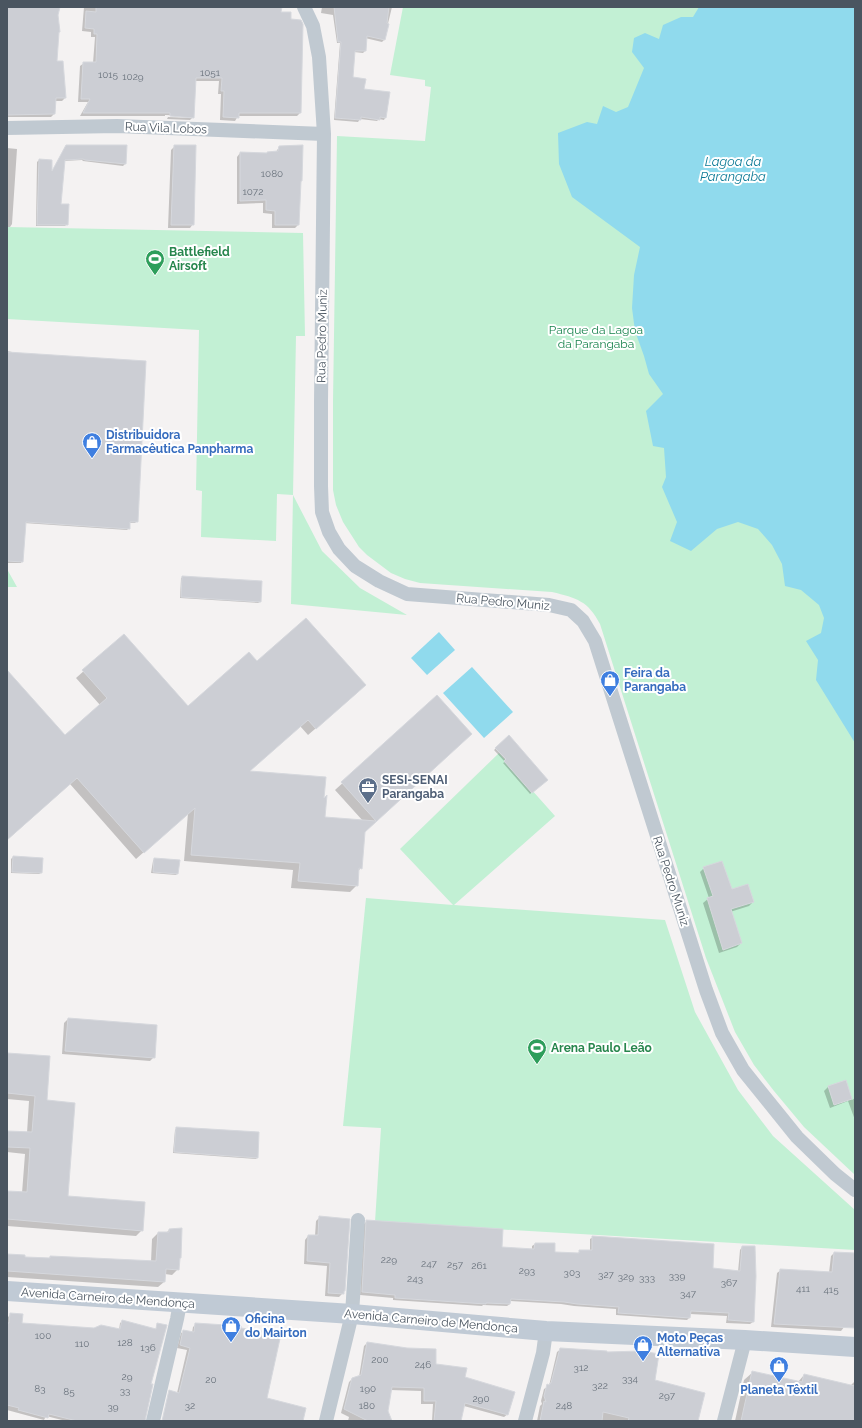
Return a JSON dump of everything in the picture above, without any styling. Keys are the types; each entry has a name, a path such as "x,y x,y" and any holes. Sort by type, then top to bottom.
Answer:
{"main road":[{"name":"Avenida Carneiro de Mendonça","path":"7,1291 352,1314 546,1331 745,1340 855,1347"}],"street":[{"name":"Rua Pedro Muniz","path":"304,7 313,26 319,57 324,134 321,486 322,512 328,532 339,549 355,566 379,582 407,594 549,605 571,610 583,622 595,640 706,990 722,1033 743,1070 796,1137 835,1174 855,1190"},
{"name":"Rua Vila Lobos","path":"7,128 117,126 324,134"},
{"path":"326,1421 352,1314 358,1220"},
{"path":"153,1421 180,1303"},
{"path":"525,1421 546,1331"},
{"path":"724,1421 745,1340"}],"green space":[{"name":"Parque da Lagoa da Parangaba","path":"403,7 855,7 855,1175 804,1127 754,1065 735,1032 706,958 600,624 596,616 586,605 581,602 568,596 552,592 420,583 405,579 391,573 359,547 343,522 336,505 333,490 333,402 337,136 425,141 431,87 425,86 425,80 390,75"},
{"name":"Battlefield Airsoft","path":"7,227 303,233 305,336 296,336 293,495 277,494 276,541 201,537 202,491 196,490 199,330 7,319"},
{"path":"293,495 322,551 360,588 407,615 291,604"},
{"path":"7,569 17,587 7,587"},
{"name":"Arena Paulo Leão","path":"499,753 555,816 454,905 665,920 695,1012 738,1090 773,1136 855,1210 855,1250 375,1222 381,1128 343,1126 366,898 453,905 400,849"}],"water":[{"name":"Lagoa da Parangaba","path":"699,7 855,7 855,743 816,680 818,660 806,641 821,633 824,618 819,605 801,590 785,586 782,564 772,545 758,529 738,522 717,529 691,551 670,541 677,522 662,487 666,477 664,448 653,446 646,411 663,394 649,374 635,331 632,308 634,275 640,247 572,197 559,164 558,133 587,122 597,124 603,106 616,112 628,107 644,68 632,52 634,38 645,33 659,39 663,25 681,17 693,17"},
{"path":"439,632 455,650 427,675 411,658"},
{"path":"472,667 513,712 484,738 443,693"}],"building":[{"path":"7,7 60,7 58,15 60,32 57,61 63,61 66,98 56,98 55,114 7,115"},
{"path":"96,7 282,7 281,12 291,12 291,19 301,20 303,24 301,113 239,113 239,118 223,117 224,91 221,91 222,78 196,78 194,118 170,116 170,113 83,113 90,99 81,99 83,62 96,62 97,34 94,34 94,29 85,28 86,11 96,12"},
{"path":"334,7 389,7 387,23 389,24 385,40 367,36 366,51 355,51 353,77 366,79 364,89 390,92 386,118 380,117 380,120 361,117 361,120 335,118 341,42 338,42"},
{"path":"66,145 127,145 126,164 83,159 65,160 61,204 69,204 68,225 37,225 39,159 52,160 52,171"},
{"path":"174,145 196,145 194,225 171,225"},
{"path":"303,145 299,225 275,225 275,211 266,210 266,200 240,201 240,152 267,153 278,151 279,146"},
{"path":"7,352 146,361 138,522 130,522 130,529 26,522 23,562 7,561"},
{"path":"182,576 262,581 261,602 181,597"},
{"path":"306,618 366,685 316,729 308,720 250,771 326,777 324,798 327,795 325,817 376,821 341,782 437,695 472,734 365,832 362,869 359,868 358,886 298,881 300,863 191,855 195,808 144,853 77,778 7,840 7,670 65,735 107,698 82,670 124,634 188,706 249,652 257,661"},
{"path":"509,735 548,780 532,793 504,761 506,759 495,748"},
{"path":"13,856 43,858 42,873 12,872"},
{"path":"154,858 180,860 178,874 153,872"},
{"path":"722,861 732,889 748,884 754,902 731,909 742,943 723,950 707,898 713,896 703,867"},
{"path":"68,1018 157,1025 155,1058 65,1051"},
{"path":"7,1053 50,1056 47,1100 75,1103 68,1196 145,1202 143,1231 7,1219 7,1191 27,1192 30,1148 7,1147 7,1131 32,1132 35,1096 7,1093"},
{"path":"846,1080 852,1099 834,1105 828,1086"},
{"path":"176,1127 259,1132 258,1158 174,1152"},
{"path":"319,1216 350,1219 344,1294 328,1293 330,1263 307,1261 308,1235 318,1235"},
{"path":"366,1220 503,1229 502,1247 534,1249 535,1243 555,1243 555,1252 579,1253 579,1250 592,1250 592,1236 714,1244 713,1268 740,1271 742,1246 755,1246 756,1276 754,1322 728,1320 729,1313 691,1311 690,1318 618,1313 619,1307 564,1302 511,1299 510,1304 486,1304 395,1298 395,1295 362,1292"},
{"path":"182,1228 179,1270 166,1269 165,1282 7,1271 7,1254 25,1255 25,1257 50,1258 50,1256 156,1261 158,1232 169,1232 169,1229"},
{"path":"834,1252 855,1253 855,1328 774,1324 780,1269 832,1272"},
{"path":"10,1313 23,1314 22,1323 94,1328 101,1325 120,1329 122,1320 156,1329 157,1323 167,1325 151,1384 153,1384 145,1421 77,1421 49,1414 48,1418 18,1410 19,1408 7,1405 7,1323 9,1323"},
{"path":"195,1323 241,1326 241,1328 281,1334 267,1398 306,1408 303,1421 162,1421 169,1390 179,1393 190,1348 180,1345 183,1330 194,1332"},
{"path":"367,1342 407,1348 436,1349 436,1364 467,1368 465,1377 515,1392 508,1415 465,1403 461,1421 434,1421 436,1401 424,1401 424,1388 392,1387 388,1411 392,1421 368,1421 344,1409 352,1378 361,1375"},
{"path":"560,1348 607,1352 642,1351 659,1354 655,1380 705,1393 698,1421 628,1421 629,1418 603,1412 602,1421 540,1421 544,1401 546,1402 544,1396 547,1384 549,1385 551,1383"},
{"path":"752,1371 802,1382 804,1374 855,1386 855,1421 741,1421"}],"place":[{"name":"Battlefield Airsoft","path":"155,276"},
{"name":"Distribuidora Farmacêutica Panpharma","path":"92,459"},
{"name":"Feira da Parangaba","path":"610,697"},
{"name":"SESI-SENAI Parangaba","path":"368,804"},
{"name":"Arena Paulo Leão","path":"537,1065"},
{"name":"Oficina do Mairton","path":"231,1343"},
{"name":"Moto Peças Alternativa","path":"643,1362"},
{"name":"Planeta Têxtil","path":"779,1383"}]}
